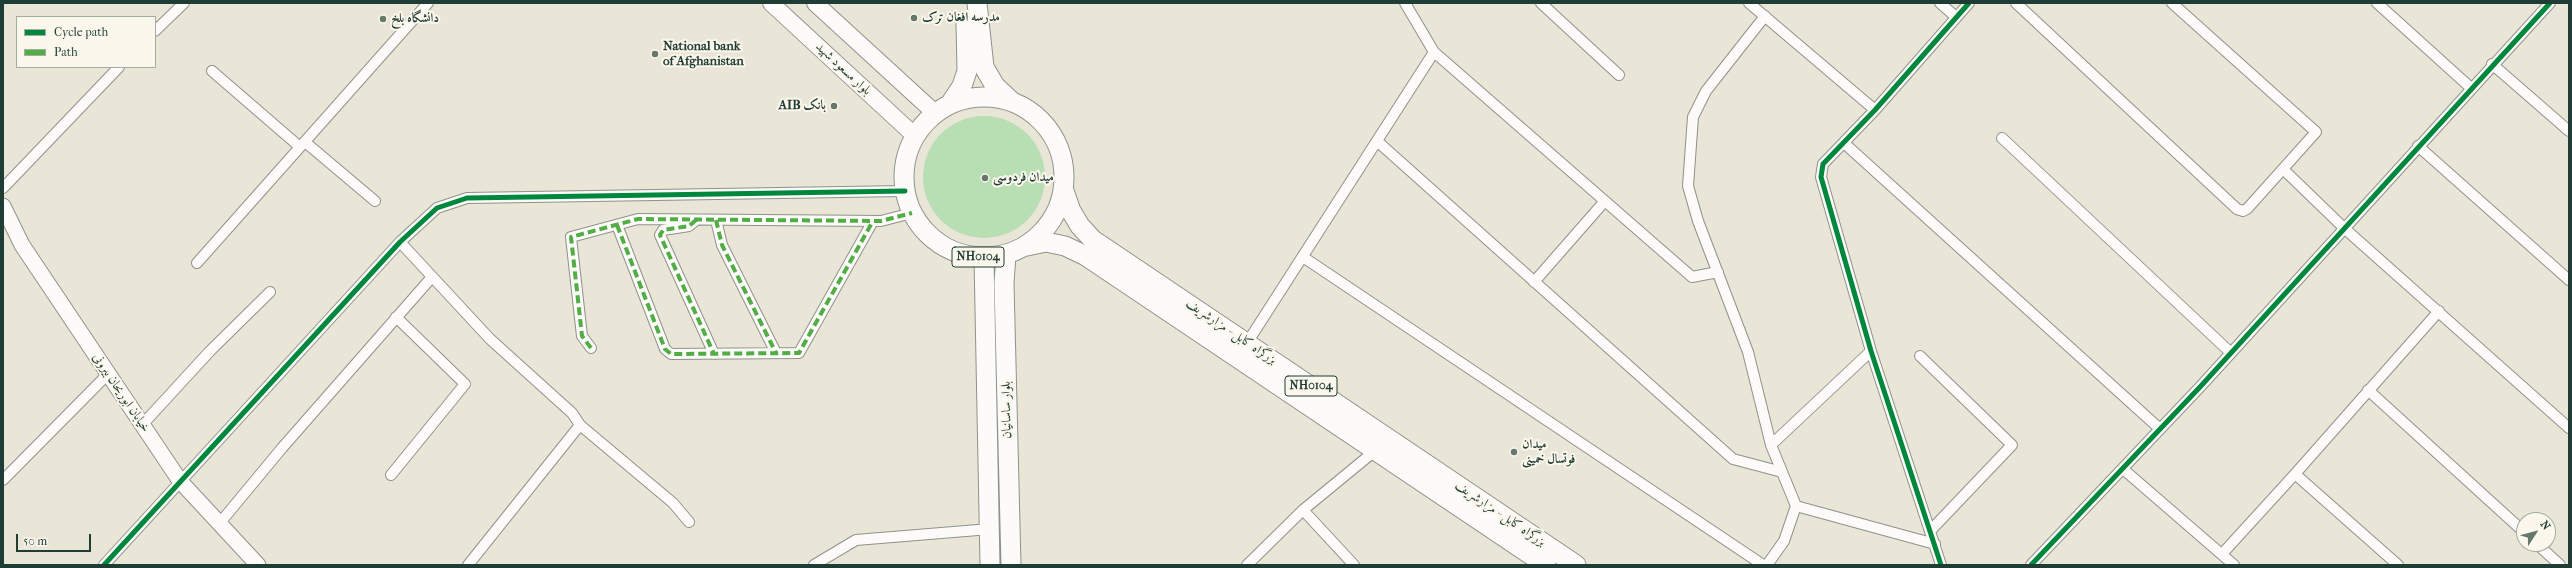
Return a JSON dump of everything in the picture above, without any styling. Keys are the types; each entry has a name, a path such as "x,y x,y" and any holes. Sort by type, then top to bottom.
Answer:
{"highway":[{"name":"NH0104","path":"965,3 967,71 962,86 943,108 915,136 905,163 905,191 912,213 922,228 940,244 967,256 984,258 1006,255 1027,246 1044,231 1057,213 1064,191 1062,161 1059,147 1047,127 1031,112 1011,101 995,86 984,67 978,3"},
{"name":"NH0104","path":"943,108 970,98 990,97 1011,101"},
{"name":"بزرگراه کابل - مزارشریف","path":"1064,191 1077,221 1093,240 1576,565"},
{"name":"بزرگراه کابل - مزارشریف","path":"1027,246 1046,242 1065,246 1086,256 1376,450 1535,562"},
{"name":"بلوار ساسانیان","path":"1006,255 1004,283 1011,565"},
{"name":"بلوار ساسانیان","path":"984,258 990,565"}],"main road":[{"name":"بلوار مسعود شهید","path":"771,3 915,136"},
{"path":"815,3 943,108"}],"street":[{"path":"156,30 184,3"},
{"path":"197,263 428,3"},
{"path":"1405,3 1434,52 1604,202 1692,277 1718,272"},
{"path":"1541,3 1619,75"},
{"path":"1749,3 1875,110"},
{"path":"1940,3 1956,18"},
{"path":"1941,565 1931,530 1870,351 1821,177 1823,164 1875,110 1969,3"},
{"path":"2016,3 2237,209 2243,211 2248,209 2316,132 2172,3"},
{"path":"2377,3 2471,88"},
{"path":"2032,565 2231,352 2492,64 2550,3"},
{"path":"1765,16 1706,91 1693,117 1688,186 1698,220 1748,352 1771,445 1796,506 1784,541 1767,565"},
{"path":"1247,343 1434,52"},
{"path":"2492,64 2569,131"},
{"path":"3,188 118,68"},
{"path":"212,71 375,200"},
{"path":"2002,138 2231,352"},
{"path":"1377,141 1733,459 1782,472"},
{"path":"1844,143 2160,429"},
{"path":"2418,146 2569,280"},
{"path":"2283,169 2344,228 2569,428"},
{"path":"104,565 400,242 437,208 467,198 905,191"},
{"path":"1534,282 1604,202"},
{"name":"خیابان ابوریحان بیرونی","path":"3,206 22,245 180,481 258,565"},
{"path":"591,348 582,336 571,237 617,226 638,219 873,221 912,213"},
{"path":"696,220 689,226 663,230 660,235 714,354"},
{"path":"716,220 722,245 776,353"},
{"path":"617,226 665,349 671,354 799,353 873,221"},
{"path":"400,242 490,339 572,413 580,425 673,503 689,522"},
{"path":"1303,257 1763,565"},
{"path":"219,524 432,277"},
{"path":"142,425 210,351 270,292"},
{"path":"2222,554 2439,311"},
{"path":"391,475 465,384 396,317"},
{"path":"1771,445 1870,351"},
{"path":"1920,356 2012,445 1931,530"},
{"path":"3,480 108,374"},
{"path":"2368,390 2516,525"},
{"path":"468,565 580,425"},
{"path":"1246,565 1303,510 1376,450"},
{"path":"2122,469 2234,565"},
{"path":"2295,474 2398,565"},
{"path":"1796,506 1935,544"},
{"path":"1303,510 1354,565"},
{"path":"814,565 856,540 990,529"},
{"path":"2546,552 2560,565"}],"green space":[{"path":"984,116 1007,120 1018,126 1027,134 1035,143 1041,154 1045,177 1041,200 1035,211 1027,220 1018,228 1007,234 984,238 961,234 950,228 941,220 933,211 927,200 923,177 927,154 933,143 941,134 950,126 961,120"}],"marked path":[{"path":"591,348 582,336 571,237 638,219 881,221 912,213"},
{"path":"696,220 689,226 663,230 660,235 714,354"},
{"path":"716,220 722,245 776,353"},
{"path":"617,225 665,349 671,354 799,353 873,221"}],"cycle path":[{"path":"1941,565 1871,351 1821,177 1823,164 1875,110 1969,3"},
{"path":"2031,565 2200,387 2550,3"},
{"path":"104,565 400,242 437,208 467,198 905,191"}],"place":[{"name":"مدرسه افغان ترک","path":"914,18"},
{"name":"دانشگاه بلخ","path":"383,19"},
{"name":"National bank of Afghanistan","path":"655,54"},
{"name":"AIB بانک","path":"834,106"},
{"name":"میدان فردوسی","path":"985,178"},
{"name":"میدان فوتسال خمینی","path":"1514,452"}]}
